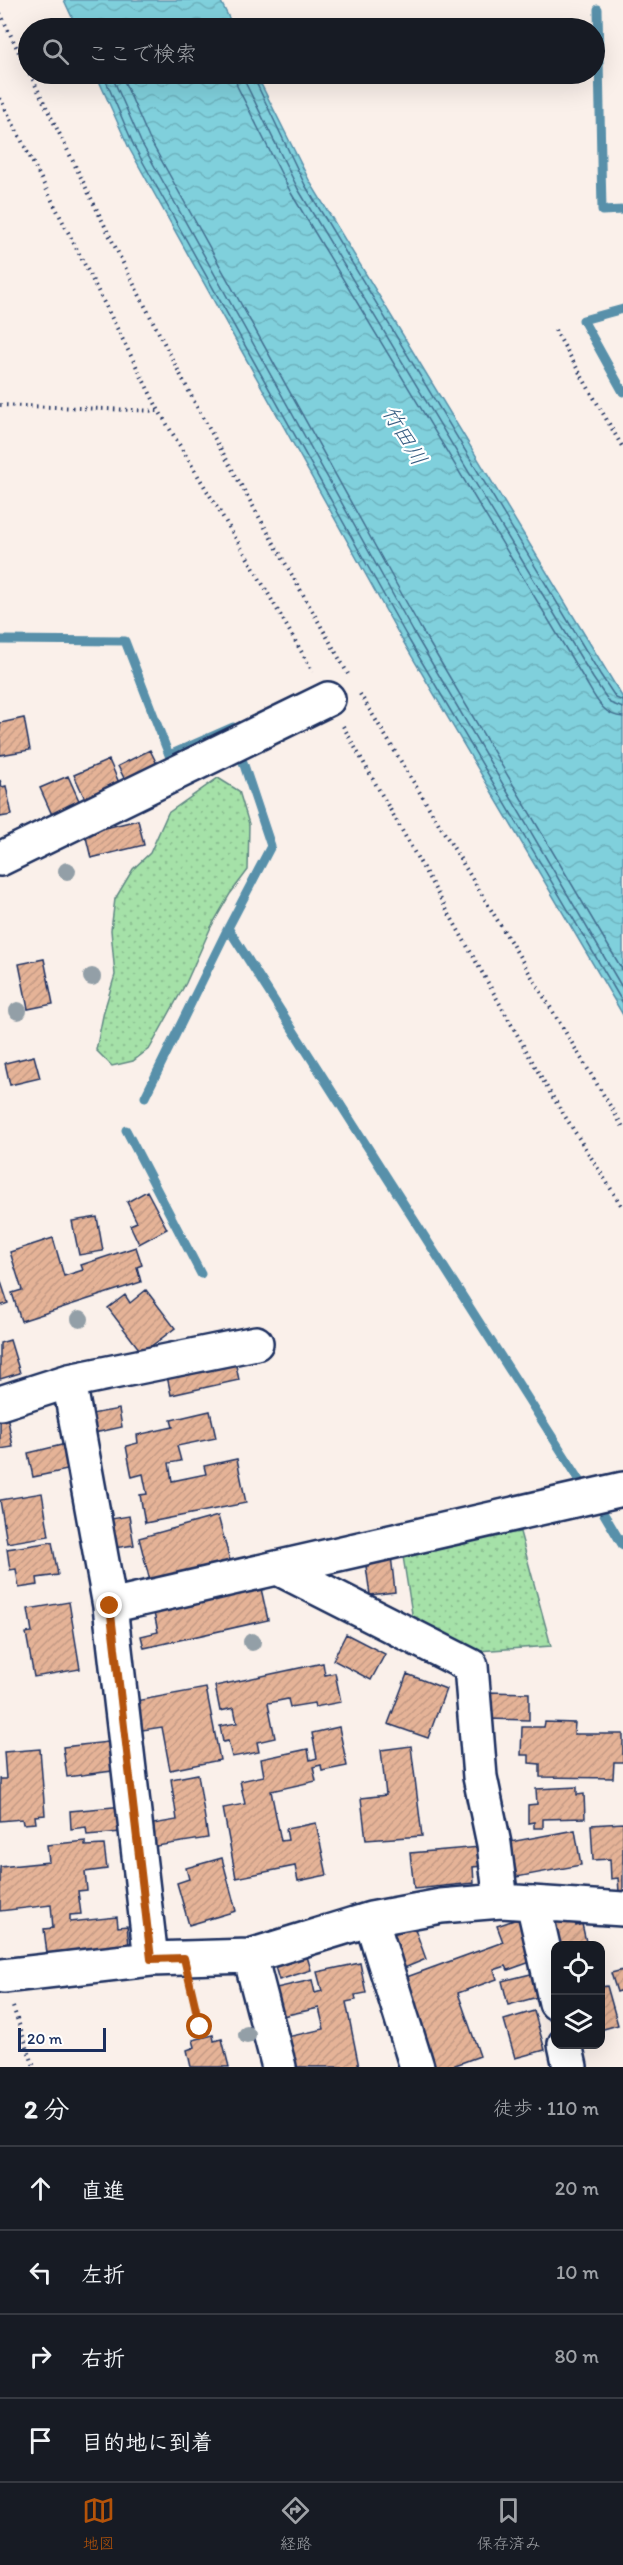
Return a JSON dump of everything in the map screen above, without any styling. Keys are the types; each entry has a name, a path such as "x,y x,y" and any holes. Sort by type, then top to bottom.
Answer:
{"street":[{"path":"0,859 345,688"},
{"path":"0,1403 69,1381 256,1343"},
{"path":"69,1381 110,1606 151,1959"},
{"path":"110,1606 623,1489"},
{"path":"279,1568 471,1666 480,1777 494,1844 552,1995"},
{"path":"3,1976 151,1959 250,1956 371,1919 441,1906 517,1902 623,1909"},
{"path":"371,1919 417,2067"},
{"path":"250,1956 279,2067"},
{"path":"566,2049 570,2067"}],"path":[{"path":"0,13 18,50"},
{"path":"35,84 126,271 345,688 549,1091 623,1208"},
{"path":"0,98 159,411 250,562 345,688 623,1127"},
{"path":"555,330 623,448"},
{"path":"0,405 159,411"},
{"path":"184,1958 200,2027"},
{"path":"3,1976 34,2067"}],"green space":[{"path":"218,778 239,791 249,824 248,870 230,894 211,927 186,983 150,1048 133,1061 112,1066 96,1050 104,1011 115,975 111,930 115,899 133,869 150,853 168,813"},
{"path":"520,1532 551,1646 477,1651 413,1620 402,1550"}],"water":[{"path":"64,0 220,0 229,18 72,18"},
{"name":"竹田川","path":"100,84 261,84 310,182 623,698 623,1015 401,638 129,148"}],"building":[{"path":"24,718 30,750 0,755 0,723"},
{"path":"150,750 159,768 127,784 118,766"},
{"path":"109,760 120,785 86,801 74,775"},
{"path":"68,776 81,805 53,817 40,788"},
{"path":"0,780 2,787 6,786 12,815 0,817"},
{"path":"138,820 144,845 91,858 85,833"},
{"path":"44,959 53,1004 28,1009 19,964"},
{"path":"34,1056 40,1078 10,1085 5,1063"},
{"path":"147,1191 167,1229 139,1244 130,1225 137,1222 127,1202"},
{"path":"97,1217 103,1251 79,1255 72,1221"},
{"path":"53,1238 64,1276 83,1270 81,1265 136,1247 142,1265 137,1267 141,1282 21,1321 12,1293 22,1290 10,1252"},
{"path":"0,1279 8,1303 0,1306"},
{"path":"146,1290 175,1328 142,1353 108,1308 125,1295 130,1303"},
{"path":"10,1340 20,1373 0,1379 0,1343"},
{"path":"234,1356 239,1380 171,1395 166,1371"},
{"path":"119,1409 122,1427 94,1433 91,1414"},
{"path":"210,1411 216,1438 177,1446 181,1461 169,1463 172,1481 206,1474 204,1466 237,1459 246,1503 145,1523 140,1495 147,1494 143,1474 132,1477 126,1446 138,1443 137,1435 173,1427 171,1420"},
{"path":"7,1415 13,1447 0,1449 0,1417"},
{"path":"66,1444 72,1469 33,1477 28,1453"},
{"path":"42,1493 49,1536 7,1543 0,1500"},
{"path":"129,1516 134,1545 114,1548 111,1519"},
{"path":"218,1516 231,1564 168,1581 167,1576 150,1581 139,1538"},
{"path":"52,1542 58,1575 37,1578 38,1585 19,1588 16,1569 10,1570 7,1549"},
{"path":"391,1555 395,1592 370,1595 365,1559"},
{"path":"260,1584 268,1620 144,1648 141,1636 158,1632 153,1608"},
{"path":"69,1602 80,1669 34,1677 26,1633 32,1632 28,1609"},
{"path":"346,1634 385,1654 371,1680 333,1660"},
{"path":"323,1663 325,1675 335,1673 341,1702 315,1707 314,1703 290,1707 288,1699 268,1703 275,1738 257,1742 259,1752 232,1757 228,1741 223,1742 220,1726 237,1723 234,1708 220,1711 215,1686"},
{"path":"407,1674 446,1689 428,1738 388,1724"},
{"path":"206,1688 220,1760 170,1770 162,1727 136,1731 130,1702"},
{"path":"487,1692 529,1693 529,1720 487,1719"},
{"path":"545,1722 575,1723 574,1734 623,1734 623,1762 614,1762 613,1778 540,1777 540,1764 529,1763 529,1755 521,1755 522,1727 544,1727"},
{"path":"339,1727 347,1766 322,1771 321,1765 313,1767 316,1781 271,1791 281,1841 288,1840 286,1829 316,1823 327,1875 298,1881 295,1866 236,1878 223,1808 245,1804 240,1781 264,1776 261,1759 308,1749 310,1760 317,1758 312,1733"},
{"path":"108,1742 112,1771 67,1777 63,1747"},
{"path":"411,1746 422,1836 366,1840 361,1798 386,1795 381,1750"},
{"path":"40,1749 45,1815 35,1816 36,1823 23,1824 22,1819 0,1821 0,1779 6,1779 4,1752"},
{"path":"198,1774 208,1838 151,1847 147,1825 177,1820 171,1779"},
{"path":"577,1787 577,1795 584,1794 585,1818 543,1819 543,1828 534,1828 534,1822 528,1823 528,1805 537,1804 536,1789"},
{"path":"124,1806 121,1832 87,1835 86,1827 71,1829 70,1811"},
{"path":"623,1823 623,1892 619,1892 618,1878 611,1879 610,1859 593,1860 591,1825"},
{"path":"575,1830 581,1865 517,1877 510,1842"},
{"path":"85,1841 85,1846 104,1845 107,1869 85,1872 87,1890 78,1891 81,1914 70,1915 70,1922 117,1917 118,1927 127,1926 129,1945 47,1954 44,1929 53,1928 51,1905 0,1911 0,1867 49,1862 47,1845"},
{"path":"480,1847 482,1866 473,1867 474,1883 414,1889 410,1853"},
{"path":"222,1858 236,1911 189,1925 177,1883 189,1879 186,1868"},
{"path":"574,1916 576,1926 582,1924 586,1941 555,1941 549,1922"},
{"path":"520,1918 536,1960 508,1970 506,1966 494,1970 497,1979 458,1993 480,2056 450,2067 435,2067 404,1978 503,1942 497,1926"},
{"path":"414,1926 426,1959 397,1971 384,1937"},
{"path":"305,1949 311,1970 279,1980 273,1960"},
{"path":"360,1963 366,1993 355,1995 356,2000 346,2002 359,2067 293,2067 287,2037 324,2029 319,2008 282,2016 276,1988 312,1980 315,1993 322,1991 317,1972"},
{"path":"623,1970 623,1990 617,1992 611,1973"},
{"path":"539,1972 545,1995 508,2005 502,1981"},
{"path":"605,1986 607,1986 618,2025 605,2029 605,1995"},
{"path":"534,2011 545,2050 515,2058 504,2020"},
{"path":"213,2035 214,2041 222,2039 229,2067 191,2067 187,2050 195,2047 193,2040"}],"waterway":[{"path":"598,9 598,18"},
{"path":"599,84 602,211 623,210"},
{"path":"623,309 583,320 623,392"},
{"path":"0,640 125,641 169,755 233,727"},
{"path":"243,762 271,846 228,928 581,1482"},
{"path":"145,1097 228,928"},
{"path":"126,1130 201,1274"},
{"path":"601,1509 623,1546"}],"route":[{"path":"110,1606 151,1959 184,1958 200,2027"}]}
